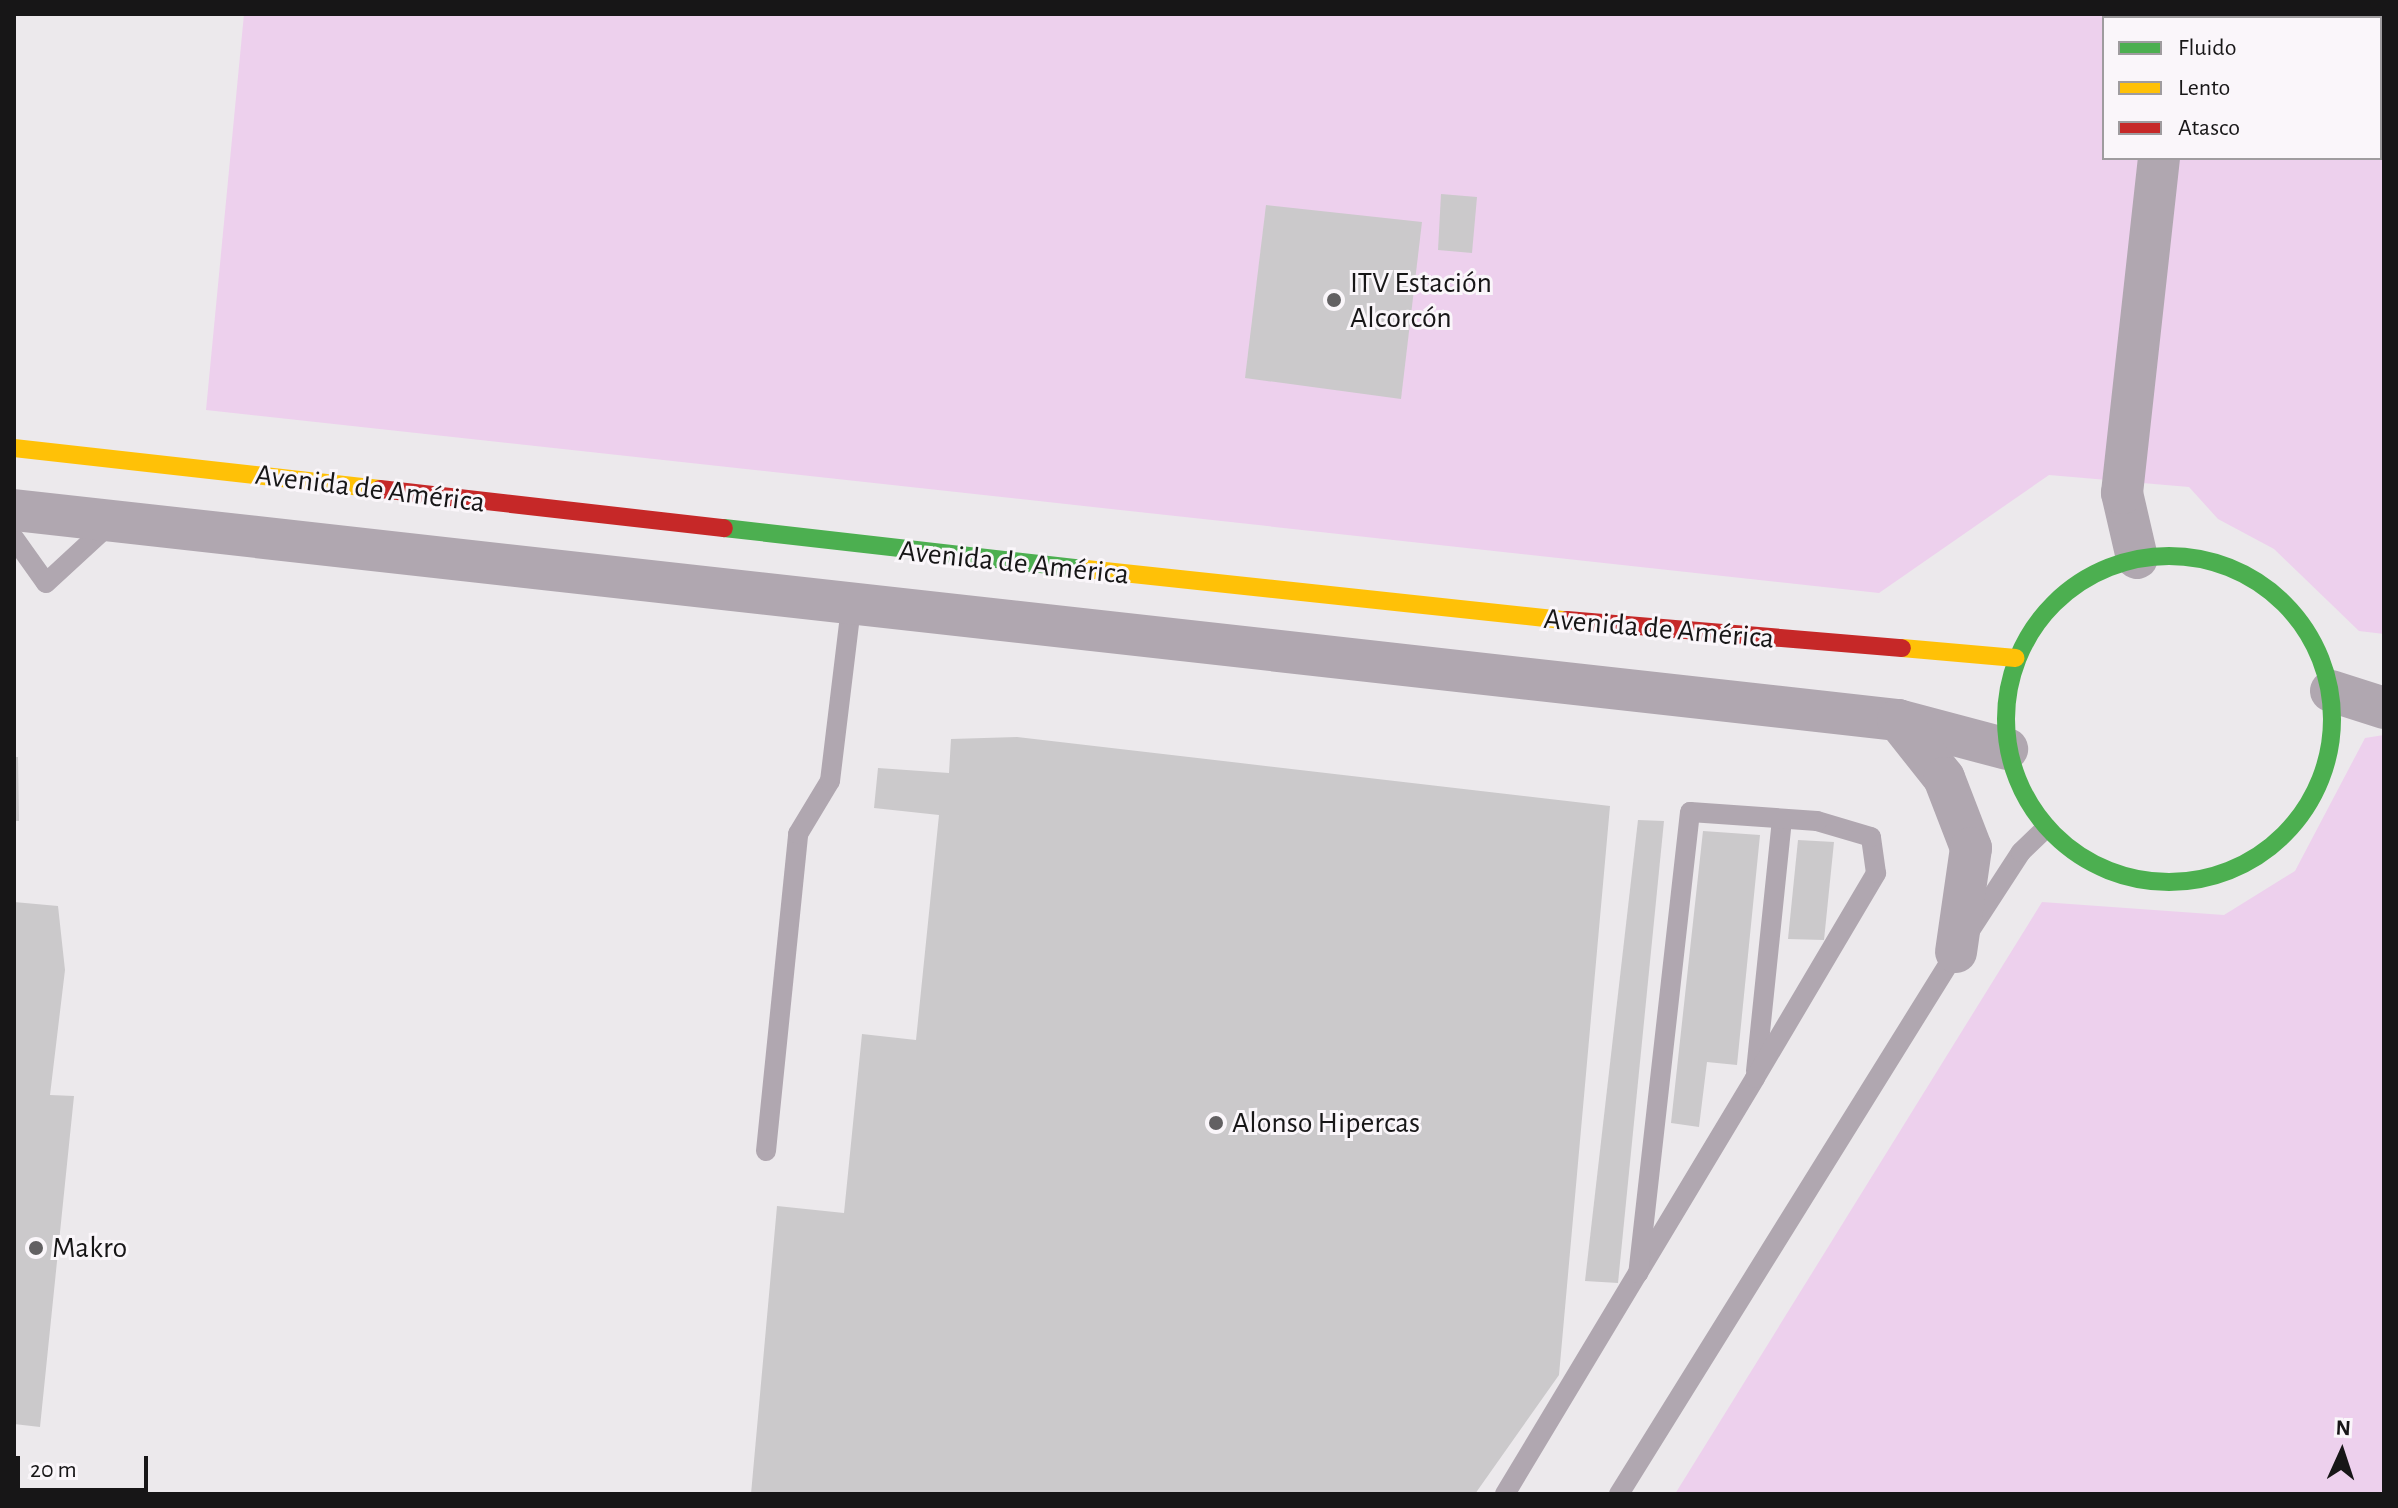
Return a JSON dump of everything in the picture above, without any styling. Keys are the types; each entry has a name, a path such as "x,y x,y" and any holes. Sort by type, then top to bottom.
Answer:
{"street":[{"path":"2137,558 2122,493 2159,160"},
{"name":"Avenida de América","path":"14,448 1420,607 2016,658"},
{"name":"Avenida de América","path":"14,510 852,599 1898,720 2007,749"},
{"path":"2189,556 2239,571 2271,593 2314,641 2331,691 2331,743 2315,794 2284,836 2241,866 2190,881 2137,879 2087,860 2046,828 2007,749 2006,703 2016,658 2044,612 2086,577 2137,558 2189,556"},
{"path":"2331,691 2384,708"},
{"path":"1898,720 1944,778 1971,848 1956,952"}],"lane":[{"path":"14,538 46,583 115,520"},
{"path":"766,1151 798,834 830,781 852,599"},
{"path":"1505,1494 1638,1273 1755,1078 1876,873 1871,837 1782,819 1690,812 1638,1273"},
{"path":"1755,1078 1782,819"},
{"path":"1619,1494 1956,952 2021,852 2046,828"}],"shaded area":[{"path":"244,14 2384,14 2384,634 2359,631 2274,549 2218,519 2189,487 2049,475 1879,593 206,410"},
{"path":"2384,735 2384,1494 1675,1494 2042,902 2224,915 2295,871 2365,738"}],"building":[{"path":"1441,194 1477,197 1472,253 1438,250"},
{"name":"ITV Estación Alcorcón","path":"1266,205 1422,222 1401,399 1245,378"},
{"name":"Alonso Hipercas","path":"1017,737 1610,806 1559,1375 1475,1494 751,1494 777,1206 844,1213 862,1034 916,1040 939,815 874,808 878,768 949,773 951,739"},
{"path":"14,757 18,757 19,821 14,821"},
{"path":"1638,820 1664,821 1618,1283 1585,1281"},
{"path":"1703,831 1760,835 1737,1065 1707,1062 1699,1127 1671,1123"},
{"path":"1798,840 1834,842 1824,940 1788,939"},
{"name":"Makro","path":"14,902 58,906 65,970 50,1095 74,1096 40,1427 14,1424"}],"traffic: fast":[{"path":"724,528 1086,569"},
{"path":"2169,556 2201,559 2231,569 2259,584 2284,604 2304,629 2319,657 2329,687 2332,719 2329,751 2319,781 2304,809 2284,834 2259,854 2231,869 2201,879 2169,882 2137,879 2107,869 2079,854 2054,834 2034,809 2019,781 2009,751 2006,719 2009,687 2019,657 2034,629 2054,604 2079,584 2107,569 2137,559 2169,556"}],"traffic: slow":[{"path":"14,448 380,489"},
{"path":"1086,569 1567,620"},
{"path":"1902,648 2016,658"}],"traffic: jam":[{"path":"380,489 724,528"},
{"path":"1567,620 1902,648"}],"place":[{"name":"ITV Estación Alcorcón","path":"1334,300"},
{"name":"Alonso Hipercas","path":"1216,1123"},
{"name":"Makro","path":"36,1248"}]}
